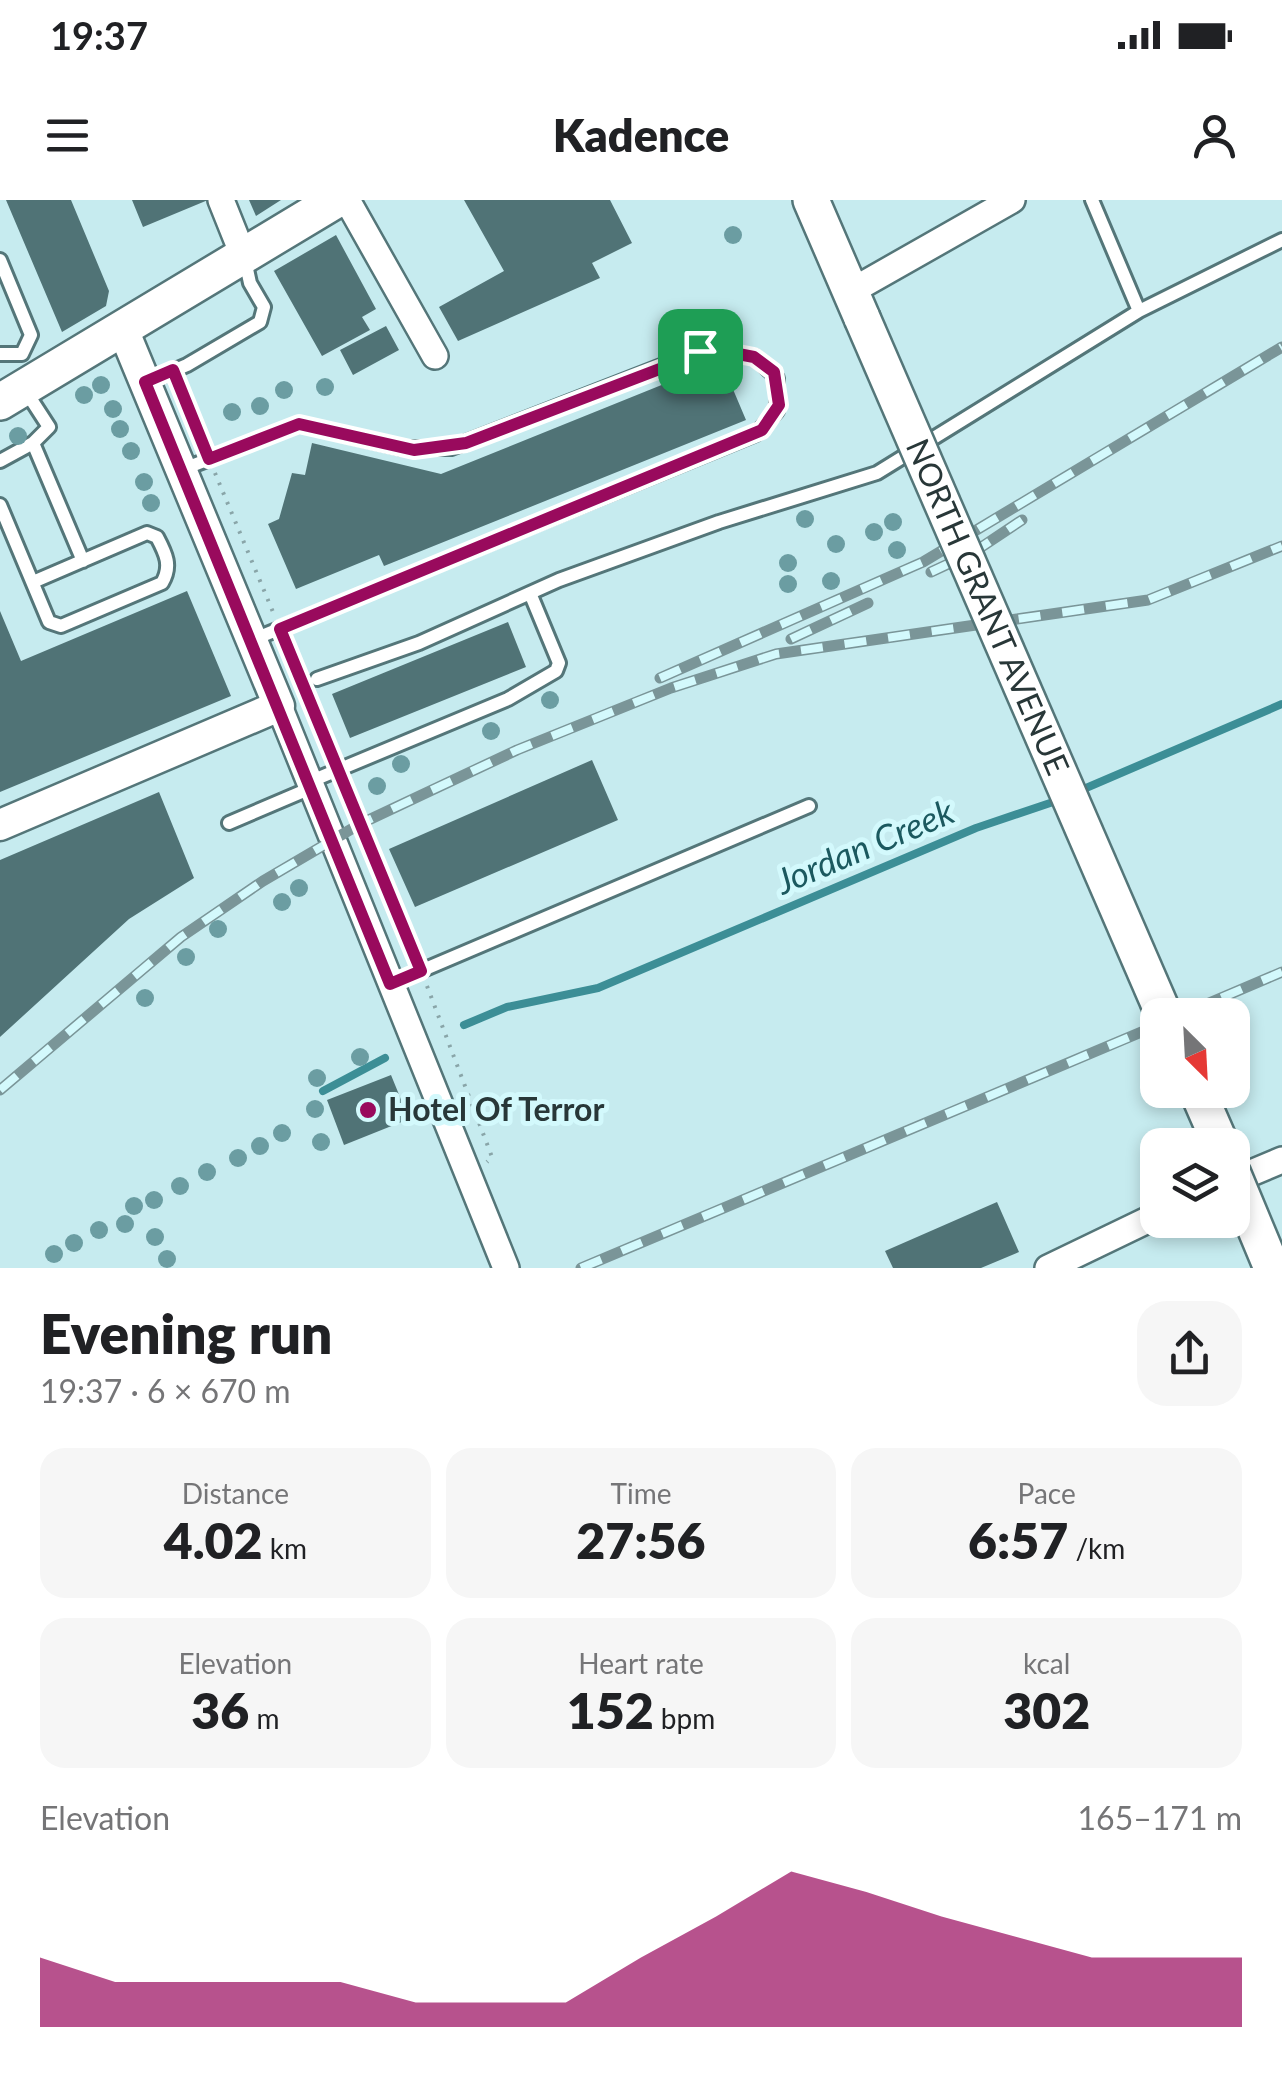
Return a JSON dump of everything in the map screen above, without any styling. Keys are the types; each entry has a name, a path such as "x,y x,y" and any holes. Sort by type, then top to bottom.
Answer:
{"main road":[{"path":"21,381 122,327 336,200"},
{"name":"NORTH GRANT AVENUE","path":"810,200 1157,998"},
{"path":"1250,1215 1272,1268"}],"street":[{"path":"221,200 244,255"},
{"path":"347,200 435,356"},
{"path":"856,305 1012,200"},
{"path":"122,327 159,376 266,635 278,706 506,1268"},
{"path":"0,825 278,706"},
{"path":"1250,1173 1282,1160"},
{"path":"1048,1268 1140,1224"}],"lane":[{"path":"1092,200 1138,311"},
{"path":"317,679 420,643 530,593 719,522 878,473 1138,311 1282,240"},
{"path":"159,376 260,322 264,308 250,283 244,255"},
{"path":"0,260 31,335 21,381"},
{"path":"195,464 299,424 402,448 447,449 705,349 754,357 777,378 777,411 756,434 266,635"},
{"path":"0,354 49,427 33,443 0,460"},
{"path":"33,443 83,560"},
{"path":"0,505 32,582 50,622 61,626 162,584 168,572 166,555 157,536 146,533 32,582"},
{"path":"229,823 338,770 508,700 556,671 559,663 530,593"},
{"path":"390,984 809,806"}],"path":[{"path":"159,376 266,635 338,770 421,971 492,1157 468,1176"}],"building":[{"path":"6,200 71,200 109,291 106,306 62,332"},
{"path":"132,200 208,200 143,227"},
{"path":"249,200 281,200 256,216"},
{"path":"464,200 610,200 632,243 592,263 600,278 458,341 439,307 504,271"},
{"path":"336,235 376,309 362,317 370,330 322,356 274,271"},
{"path":"386,326 399,350 353,375 340,350"},
{"path":"721,361 746,420 384,566 379,555 296,589 268,524 279,519 292,473 305,475 312,443 441,474"},
{"path":"187,591 231,696 0,792 0,611 21,661"},
{"path":"508,622 526,667 350,738 332,694"},
{"path":"592,760 618,820 415,907 389,849"},
{"path":"159,792 194,878 129,919 0,1037 0,860"},
{"name":"Hotel Of Terror","path":"391,1075 409,1119 344,1145 327,1100"},
{"path":"997,1202 1019,1252 981,1268 893,1268 885,1251"}],"waterway":[{"name":"Jordan Creek","path":"1079,791 1282,704"},
{"name":"Jordan Creek","path":"464,1025 507,1007 598,988 976,828 1062,799"},
{"name":"Jordan Creek","path":"323,1091 385,1058"}],"railway":[{"path":"660,678 923,562 1282,347"},
{"path":"931,572 974,552 1022,520"},
{"path":"0,1090 181,937 263,881 360,824 517,750 671,688 776,654 1148,600 1282,546"},
{"path":"791,639 868,603"},
{"path":"1221,998 1282,972"},
{"path":"581,1268 1140,1033"}],"place":[{"name":"Hotel Of Terror","path":"368,1110"}],"route":[{"path":"700,351 748,355 774,372 779,405 762,430 280,629 421,971 390,984 145,382 173,370 209,459 299,424 427,452 466,443 700,351"}]}
